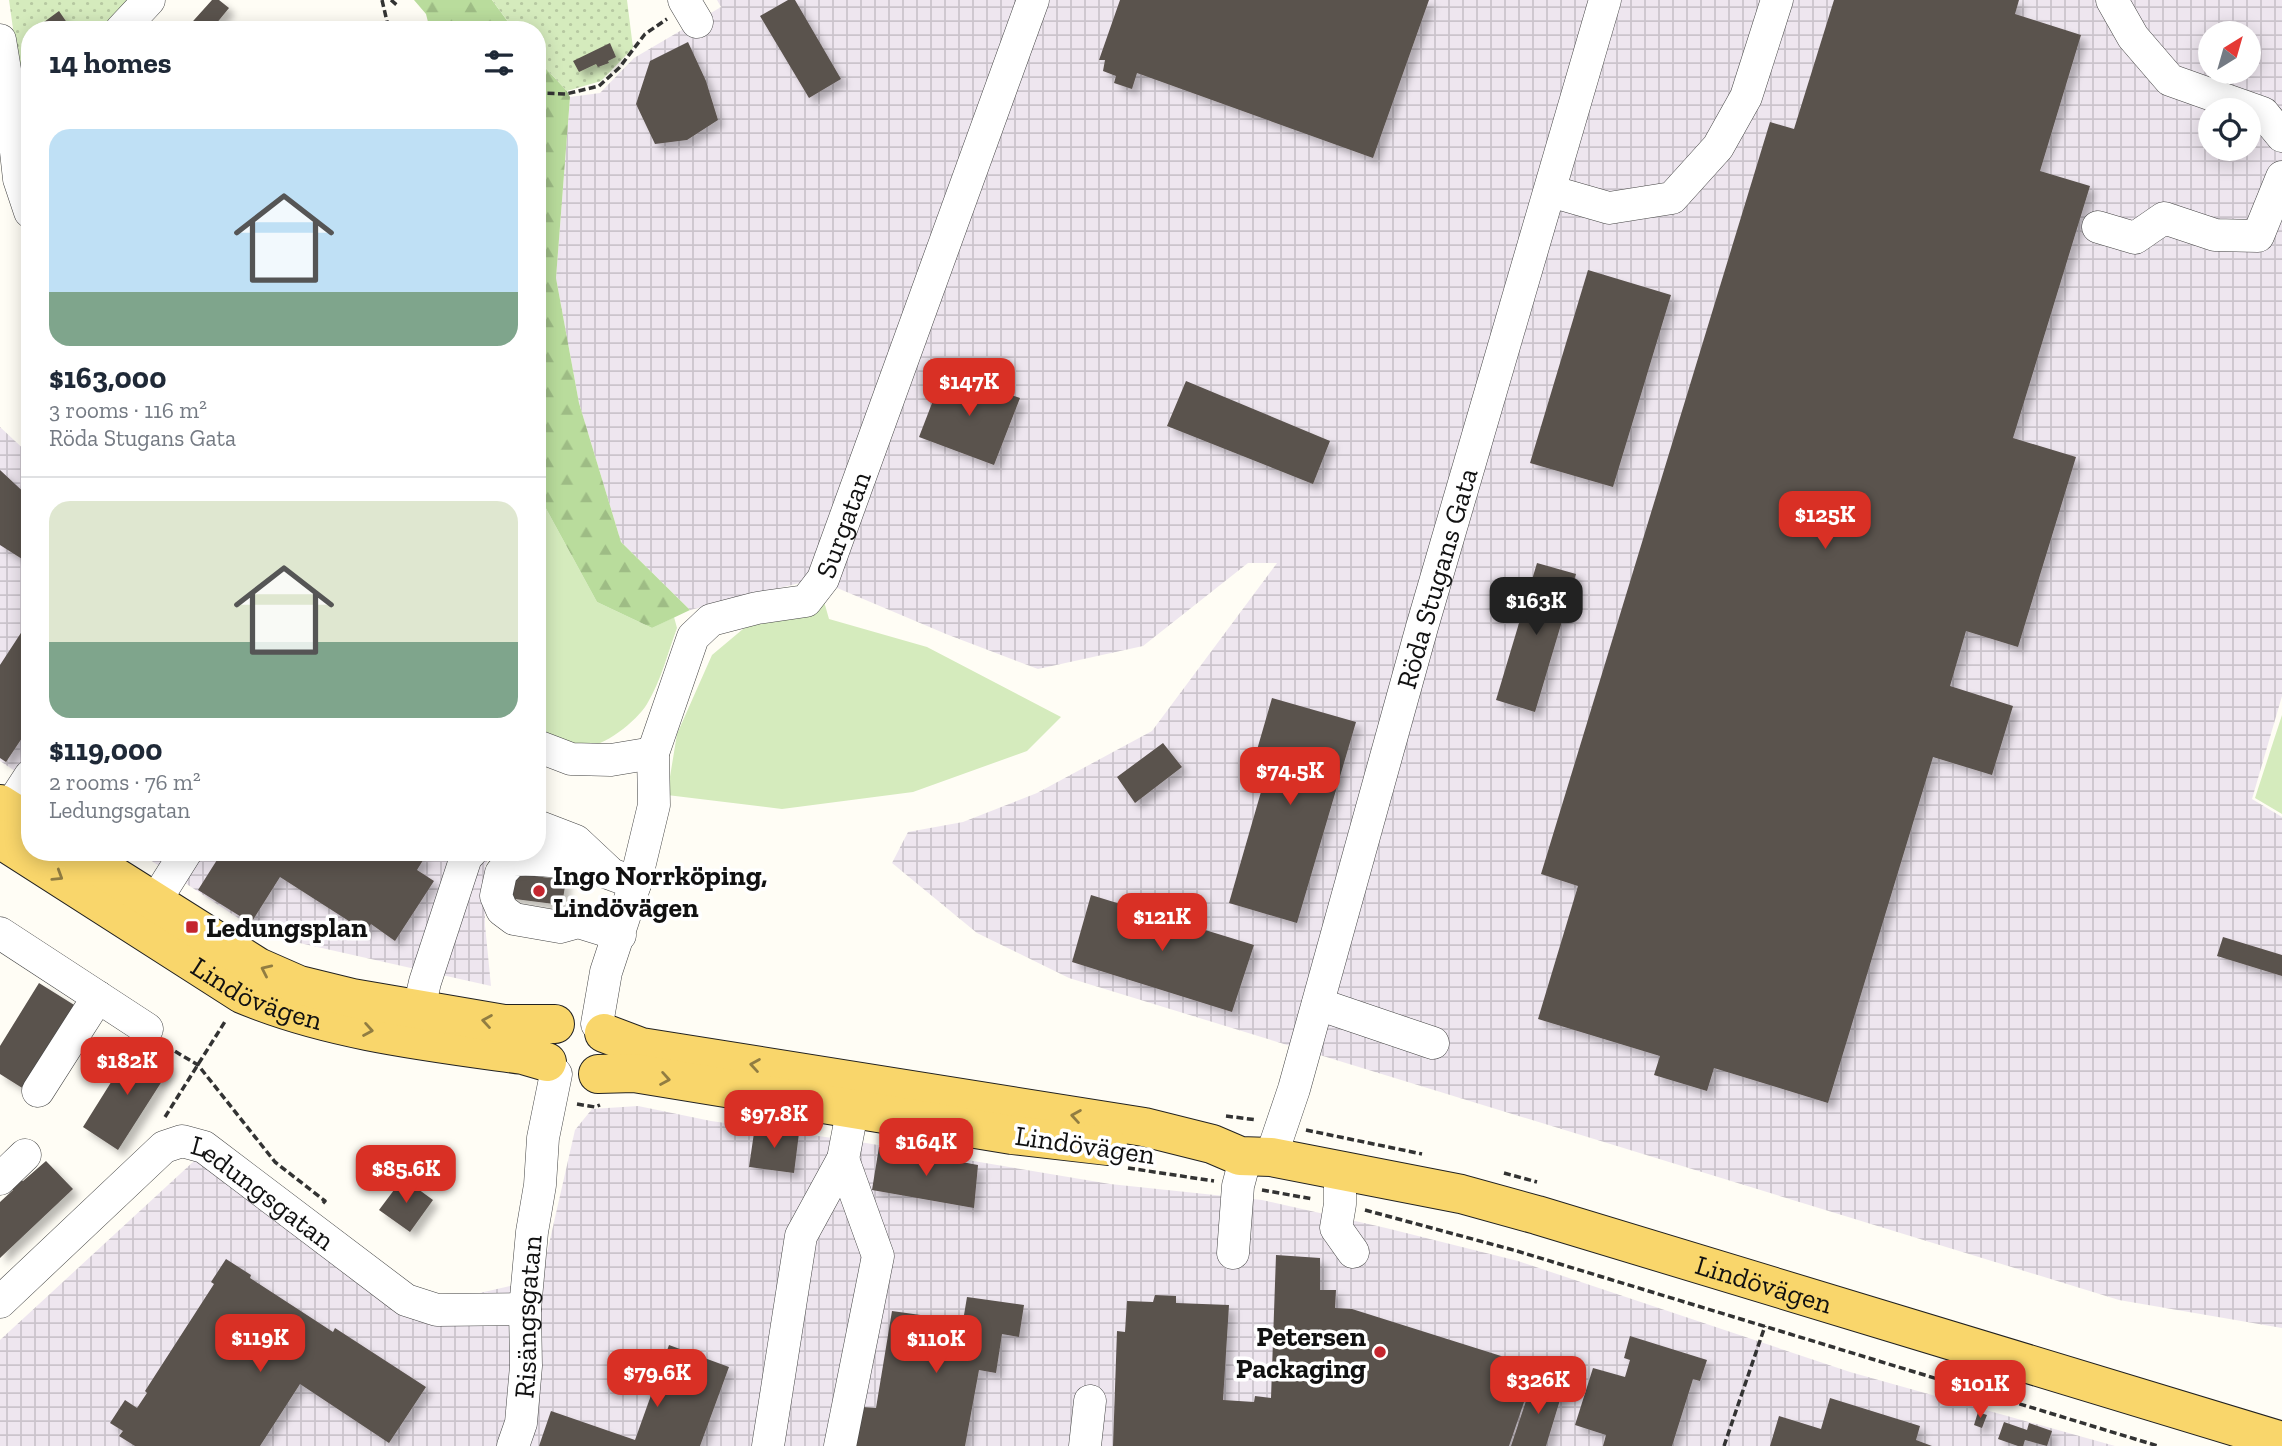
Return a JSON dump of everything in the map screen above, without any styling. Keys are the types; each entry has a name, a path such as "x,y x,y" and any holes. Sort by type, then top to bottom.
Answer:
{"main road":[{"name":"Lindövägen","path":"68,861 146,915 299,985 352,998 415,1024 523,1055 576,1083 634,1073 1144,1127 1212,1144 1249,1164 1340,1188 1461,1194 2282,1441"},
{"name":"Lindövägen","path":"86,861 146,915 242,994 274,1007 308,1017 415,1024 583,1024 640,1047 855,1096"},
{"path":"583,1024 608,1043 608,1055 605,1065 576,1083 544,1044 548,1033 583,1024"}],"street":[{"path":"129,21 149,0"},
{"name":"Surgatan","path":"583,1024 620,935 621,877 656,796 653,753 694,637 710,620 757,607 806,601 824,579 1033,0"},
{"name":"Röda Stugans Gata","path":"1233,1253 1249,1164 1294,1089 1419,638 1605,0"},
{"path":"1550,191 1609,208 1672,198 1718,147 1746,97 1777,0"},
{"path":"2112,0 2133,37 2170,80 2263,113 2282,136"},
{"path":"0,40 21,128"},
{"path":"21,148 21,185"},
{"path":"2098,227 2135,238 2164,218 2215,235 2258,236 2282,177"},
{"path":"546,749 571,759 611,760 653,753"},
{"path":"8,819 21,794"},
{"path":"546,829 576,841 621,877"},
{"path":"146,915 180,861"},
{"path":"415,1024 465,861"},
{"path":"512,861 501,873 496,896 502,910 514,919 560,927 578,922 620,935"},
{"path":"545,861 621,877"},
{"path":"1,935 147,1029"},
{"path":"38,1091 98,997"},
{"path":"1318,1004 1433,1043"},
{"name":"Risängsgatan","path":"513,1446 521,1423 526,1366 525,1308 543,1138 576,1083"},
{"path":"768,1446 801,1236 843,1159 855,1096"},
{"name":"Ledungsgatan","path":"0,1301 164,1147 182,1141 204,1147 406,1300 437,1310 525,1308"},
{"path":"0,1179 25,1156"},
{"path":"840,1446 878,1256 843,1159"},
{"path":"1340,1188 1336,1228 1353,1252"},
{"path":"1085,1446 1090,1401"}],"path":[{"path":"382,0 387,21"},
{"path":"391,0 398,6"},
{"path":"546,93 566,94 599,86 619,68 645,34 689,9"},
{"path":"164,1147 160,1126 242,994"},
{"path":"147,1029 157,1041 198,1065 275,1162 325,1200 307,1223"},
{"path":"1125,1168 1249,1164 1340,1188 1517,1251 2158,1446"},
{"path":"1724,1446 1765,1326"}],"shaded area":[{"path":"717,0 2282,0 2282,696 2252,799 2282,817 2282,1328 2119,1300 1069,978 977,933 892,863 908,832 963,822 1037,793 1152,731 1277,563 1248,563 1143,646 1038,669 946,634 816,579 690,610 621,542 579,403 556,278 570,97 600,93 634,58 721,7"},
{"path":"0,427 21,447 21,775 0,761"},
{"path":"152,861 488,861 485,866 485,925 491,986 264,935"},
{"path":"638,1106 711,1121 854,1141 1110,1184 1262,1200 1386,1228 1518,1261 1850,1372 2115,1446 0,1446 0,1340 219,1138 291,1200 423,1297 471,1295 541,1279 575,1130 592,1109"}],"green space":[{"path":"9,0 138,0 118,21 21,21 21,86"},
{"path":"414,0 492,0 507,21 428,21 426,14"},
{"path":"492,0 627,0 633,48 601,81 567,91 546,69 546,21 507,21"},
{"path":"546,69 570,97 556,278 579,403 621,542 690,610 652,628 597,602 546,508"},
{"path":"546,508 597,602 652,628 674,617 677,628 647,704 625,727 605,741 584,747 575,747 546,731"},
{"path":"823,598 829,619 927,647 1061,717 1027,751 913,792 782,809 667,795 677,734 712,655 743,629"},
{"path":"2282,715 2282,814 2255,798"}],"building":[{"path":"212,0 219,0 229,8 218,21 193,21"},
{"path":"788,0 795,0 841,79 809,98 760,16"},
{"path":"1120,0 1429,0 1373,158 1137,73 1132,89 1114,83 1116,76 1103,71 1105,60 1099,60"},
{"path":"1834,0 2019,0 2015,14 2081,35 2040,171 2090,186 2013,438 2076,457 2018,647 1966,631 1950,686 2013,706 1992,775 1933,757 1828,1103 1714,1068 1707,1091 1654,1075 1660,1056 1538,1019 1578,886 1541,874 1770,122 1794,129"},
{"path":"59,11 66,21 45,21"},
{"path":"688,42 706,81 718,120 687,140 655,144 636,104 650,61"},
{"path":"610,43 616,57 608,61 609,63 598,67 596,64 579,72 573,61"},
{"path":"1588,270 1671,295 1613,487 1530,463"},
{"path":"944,372 1020,398 994,465 919,437"},
{"path":"1186,381 1330,441 1313,484 1167,426"},
{"path":"0,470 21,490 21,558 0,545"},
{"path":"1537,563 1576,574 1535,712 1496,700"},
{"path":"21,633 21,740 6,762 0,758 0,665"},
{"path":"1272,698 1356,722 1297,923 1229,903 1265,778 1250,774"},
{"path":"1163,743 1182,767 1135,803 1117,777"},
{"path":"216,861 423,861 417,870 434,881 395,941 371,924 366,932 280,877 251,923 198,890"},
{"path":"511,873 566,880 562,905 507,898"},
{"path":"1091,895 1254,945 1232,1012 1072,962"},
{"path":"2223,937 2282,955 2282,976 2217,956"},
{"path":"39,983 79,1008 27,1091 0,1074 0,1046"},
{"path":"135,1044 171,1067 118,1150 83,1127"},
{"path":"755,1126 799,1133 794,1173 749,1167"},
{"path":"879,1147 978,1165 974,1208 872,1190"},
{"path":"46,1161 73,1189 0,1258 0,1202 13,1190 11,1187 19,1179 23,1181"},
{"path":"403,1178 433,1200 410,1232 379,1210"},
{"name":"Petersen Packaging","path":"1276,1255 1320,1258 1320,1290 1336,1290 1335,1308 1352,1309 1536,1367 1509,1446 1113,1446 1117,1331 1125,1332 1127,1301 1153,1302 1155,1295 1176,1296 1176,1303 1229,1305 1223,1400 1254,1402 1255,1396 1271,1398"},
{"path":"226,1259 251,1275 250,1278 333,1332 335,1328 426,1387 389,1443 300,1384 260,1446 135,1446 119,1436 123,1431 110,1423 125,1400 137,1408 147,1393 145,1391 214,1284 211,1282"},
{"path":"967,1297 1024,1305 1019,1337 1002,1334 996,1373 979,1370 965,1446 855,1446 862,1407 876,1408 892,1311 963,1321"},
{"path":"1630,1336 1707,1360 1700,1381 1693,1379 1672,1446 1603,1446 1606,1435 1575,1425 1593,1368 1625,1377 1630,1360 1624,1358"},
{"path":"669,1345 729,1367 700,1446 539,1446 551,1411 635,1440"},
{"path":"1533,1380 1563,1390 1546,1446 1511,1446"},
{"path":"1830,1398 1920,1426 1916,1440 1932,1446 1770,1446 1779,1416 1821,1429"},
{"path":"1978,1412 1987,1415 1982,1428 1974,1425"},
{"path":"2004,1422 2027,1430 2029,1423 2052,1431 2047,1446 2025,1440 2023,1446 2018,1446 1998,1439"}],"place":[{"name":"Ingo Norrköping, Lindövägen","path":"539,891"},
{"name":"Ledungsplan","path":"192,927"},
{"name":"Petersen Packaging","path":"1380,1352"}]}
